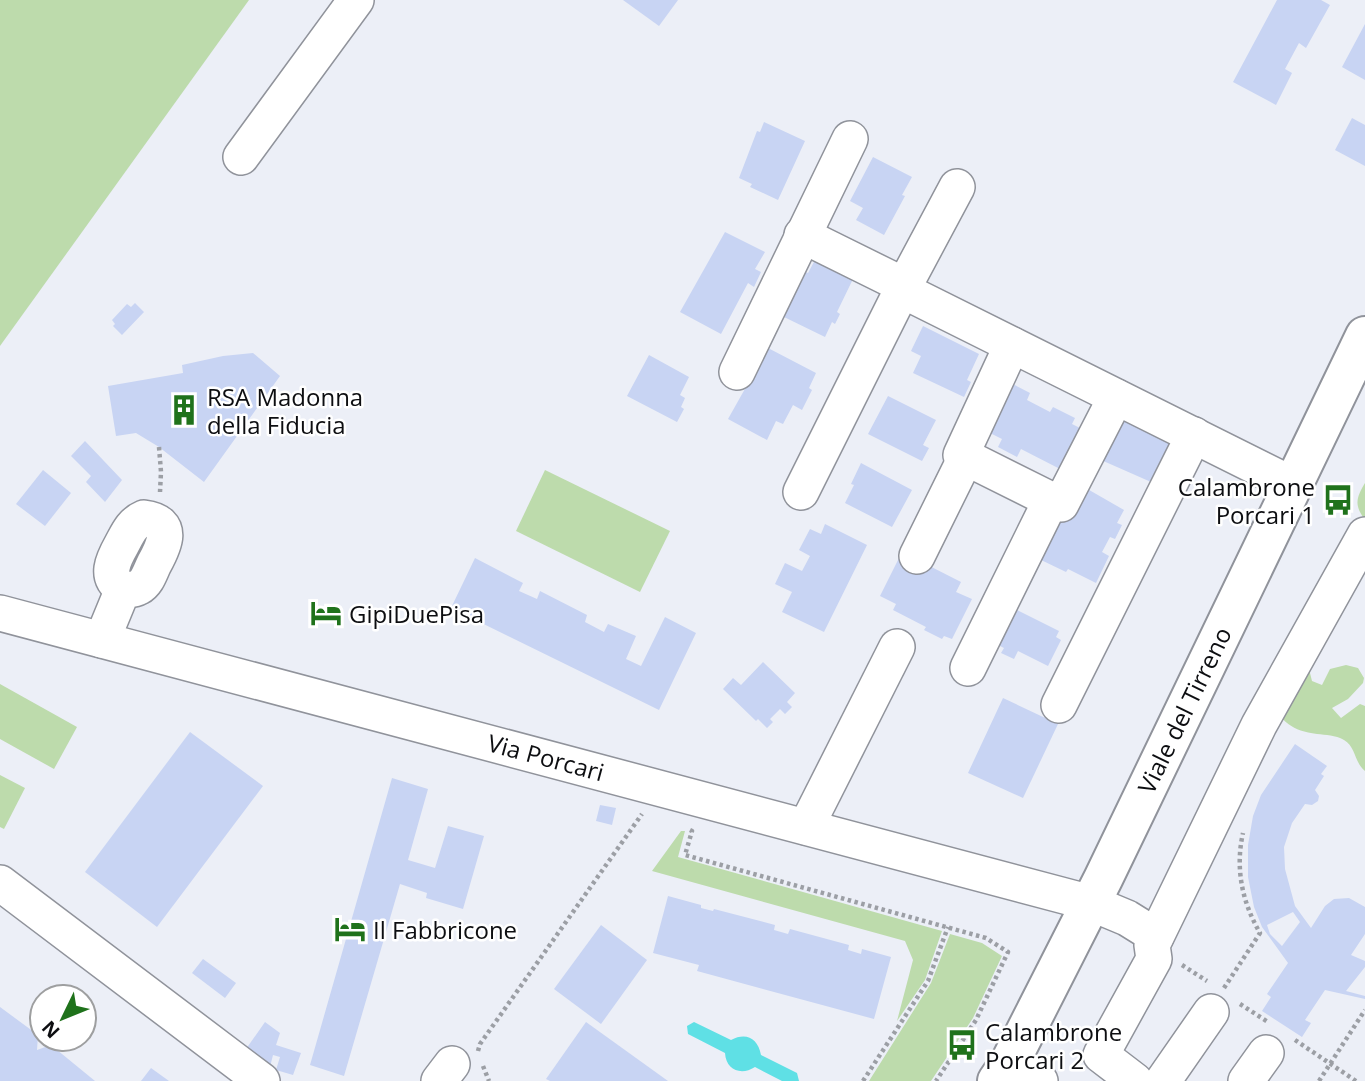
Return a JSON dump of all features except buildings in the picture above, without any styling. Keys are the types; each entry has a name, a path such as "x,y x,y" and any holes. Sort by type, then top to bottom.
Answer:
{"main road":[{"name":"Viale del Tirreno","path":"1016,1074 1091,903 1317,493 1364,339"}],"street":[{"path":"241,157 356,0"},
{"path":"737,372 850,139"},
{"path":"801,492 957,187"},
{"path":"802,235 891,279 902,290 1317,493"},
{"path":"1012,345 961,455 1061,504 1116,397"},
{"path":"1059,705 1194,435"},
{"path":"917,556 966,457"},
{"path":"968,668 1051,500"},
{"path":"1135,1081 1101,1055 1154,959 1154,940 1259,725 1365,535"},
{"path":"102,640 123,589"},
{"name":"Via Porcari","path":"0,613 1091,903 1127,918 1154,940"},
{"path":"806,827 897,647"},
{"path":"0,883 262,1081"},
{"path":"1163,1081 1219,997"},
{"path":"1246,1081 1275,1038"}],"path":[{"path":"159,447 161,472"},
{"path":"489,1081 478,1053 480,1044 661,787"},
{"path":"682,828 692,831 685,855 986,937 1008,953 976,1020 936,1081"},
{"path":"1219,997 1260,933 1249,915 1241,879 1239,859 1244,829"},
{"path":"863,1081 928,981 948,927"},
{"path":"1154,940 1219,997 1275,1038 1330,1063 1356,1081"},
{"path":"1319,1081 1365,1010"}],"green space":[{"path":"0,0 249,0 0,346"},
{"path":"545,470 670,531 640,592 516,531"},
{"path":"1365,483 1365,520 1358,502"},
{"path":"1346,665 1358,668 1364,678 1363,683 1348,699 1332,708 1341,718 1360,704 1365,706 1365,771 1344,740 1294,728 1278,714 1269,701 1309,669 1312,681 1322,685 1330,669"},
{"path":"0,684 77,727 54,769 0,739"},
{"path":"0,775 25,788 4,829 0,827"},
{"path":"681,831 685,831 678,857 942,931 925,980 897,1021 913,960 905,941 652,871"},
{"path":"950,934 982,943 1002,956 973,1018 931,1081 869,1081 931,983"}],"water":[{"path":"694,1022 731,1040 750,1038 757,1044 761,1055 797,1073 799,1081 782,1081 755,1067 745,1071 735,1070 728,1064 725,1053 688,1034 687,1026"}],"place":[{"name":"RSA Madonna della Fiducia","path":"184,410"},
{"name":"Calambrone Porcari 1","path":"1338,500"},
{"name":"GipiDuePisa","path":"326,613"},
{"name":"Il Fabbricone","path":"350,929"},
{"name":"Calambrone Porcari 2","path":"962,1045"}]}
